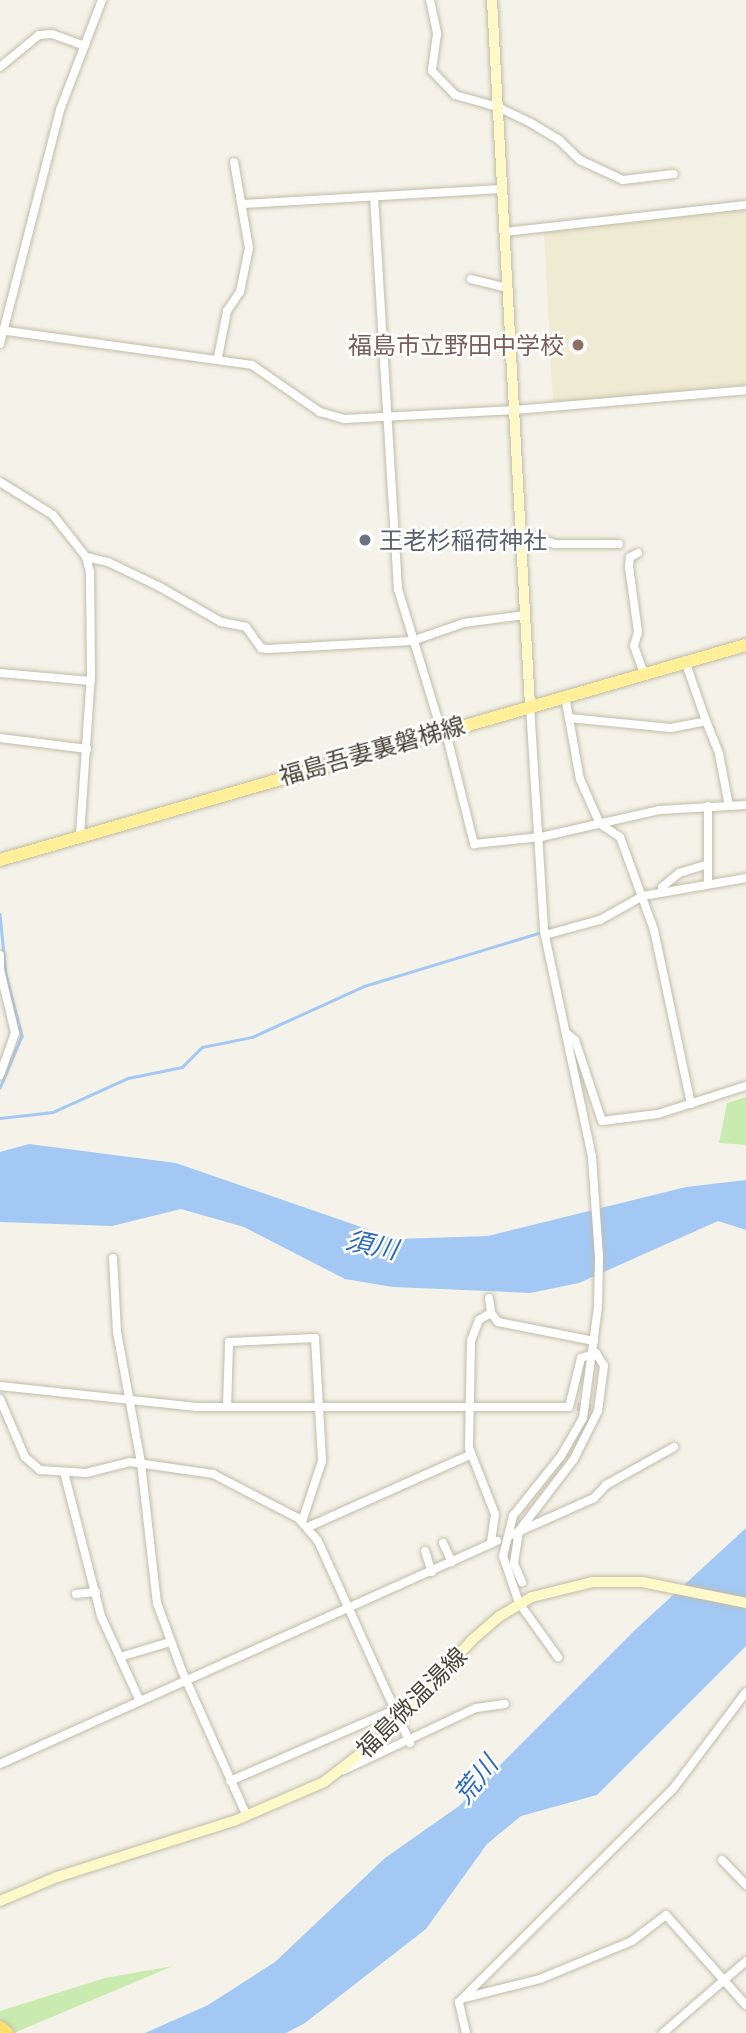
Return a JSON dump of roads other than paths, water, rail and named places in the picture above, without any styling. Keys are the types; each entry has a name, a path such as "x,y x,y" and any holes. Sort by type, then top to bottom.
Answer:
{"highway":[{"path":"0,2028 6,2033"}],"main road":[{"path":"492,0 530,706"},
{"name":"福島吾妻裏磐梯線","path":"0,860 443,729 746,645"},
{"name":"福島微温湯線","path":"0,1901 57,1877 247,1816 340,1771 471,1642 519,1603 556,1590 610,1582 642,1582 746,1603"}],"street":[{"path":"0,344 60,110 102,0"},
{"path":"430,0 437,34 432,71 437,80 455,95 498,107 545,131 580,160 623,180 638,182 674,174"},
{"path":"0,67 39,35 52,34 85,46"},
{"path":"218,357 227,311 240,292 249,248 234,162"},
{"path":"243,204 502,189"},
{"path":"374,197 398,589 412,641 443,729 474,844 541,837 660,810 746,805"},
{"path":"505,232 746,205"},
{"path":"471,279 508,288"},
{"path":"2,330 218,357 265,370 310,406 332,416 388,419 515,411 746,390"},
{"path":"0,482 53,515 86,557 91,681 80,835"},
{"path":"521,533 555,544 619,544"},
{"path":"638,553 630,556 629,567 638,632 634,646 644,673"},
{"path":"86,557 108,562 160,587 221,622 246,627 261,648 412,641 464,623 525,615"},
{"path":"685,661 719,754 729,806"},
{"path":"0,673 91,681"},
{"path":"565,696 580,779 600,824 620,837 643,896 691,1104"},
{"path":"530,706 541,837 545,935 592,1157 597,1204 594,1341 583,1418 561,1456 520,1505 505,1535 503,1563 519,1603 558,1657"},
{"path":"569,718 671,728 706,721"},
{"path":"0,738 87,749"},
{"path":"708,806 708,881"},
{"path":"662,887 679,873 708,864"},
{"path":"545,935 600,920 643,896 746,878"},
{"path":"0,955 0,968 15,1033 0,1075"},
{"path":"566,1032 575,1041 598,1119 658,1114 746,1086"},
{"path":"113,1258 117,1332 141,1463 156,1595 170,1642 247,1816"},
{"path":"489,1298 491,1313 504,1324 594,1341"},
{"path":"0,1763 494,1543 495,1514 470,1455 471,1341 480,1320 491,1313"},
{"path":"227,1407 229,1342 315,1338 322,1461 305,1524"},
{"path":"0,1386 227,1407 573,1407 580,1358 593,1352"},
{"path":"522,1582 514,1564 515,1533 585,1442 604,1366 601,1357 593,1352"},
{"path":"0,1399 32,1466 86,1473 141,1463 232,1480 305,1524 348,1607 410,1743"},
{"path":"515,1533 594,1498 606,1485 674,1447"},
{"path":"305,1524 470,1455"},
{"path":"64,1472 101,1616 140,1701"},
{"path":"443,1543 452,1562"},
{"path":"425,1551 432,1572"},
{"path":"76,1594 96,1592"},
{"path":"120,1657 170,1642"},
{"path":"466,2033 458,2009 464,1998 673,1789 746,1692"},
{"path":"340,1771 410,1743 476,1708 505,1704"},
{"path":"230,1781 397,1715"},
{"path":"722,1860 746,1885"},
{"path":"464,1998 540,1979 632,1941 666,1915 746,2005"},
{"path":"663,2033 746,1961"}],"water":[{"name":"須川","path":"29,1144 176,1163 396,1239 488,1236 686,1187 746,1180 746,1230 718,1221 579,1283 530,1293 393,1287 345,1279 244,1227 181,1209 112,1226 0,1222 0,1152"},
{"path":"746,1528 746,1646 597,1795 521,1816 487,1844 426,1929 305,2023 286,2033 145,2033 208,2005 275,1962 385,1858 459,1806 635,1630"}],"waterway":[{"path":"0,914 6,974 22,1036 0,1088"},
{"path":"0,1118 53,1112 128,1078 182,1067 202,1047 252,1037 364,986 552,929"}],"tunnel":[{"path":"577,1407 591,1408"}],"place":[{"name":"福島市立野田中学校","path":"578,345"},
{"name":"王老杉稲荷神社","path":"365,540"}],"water label":[{"name":"荒川","path":"475,1779"}]}
